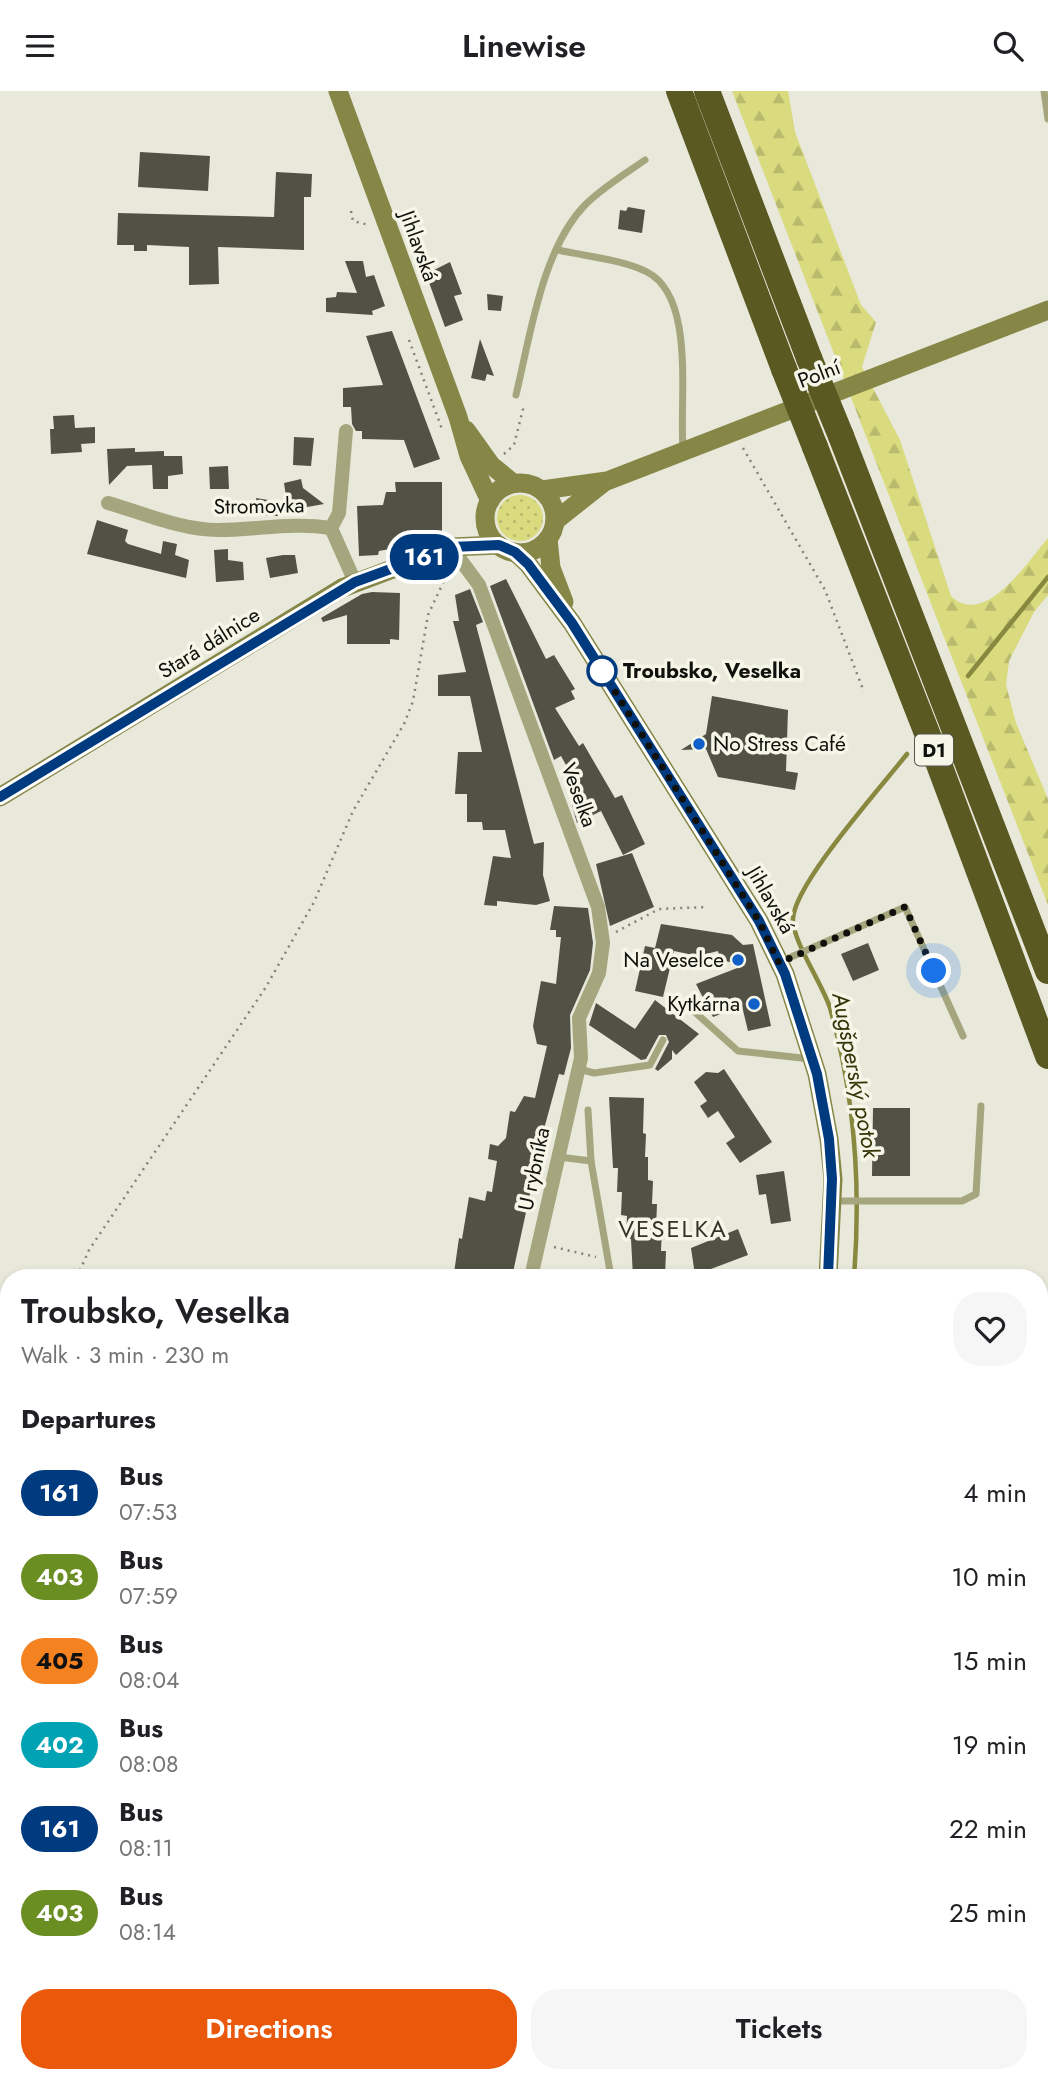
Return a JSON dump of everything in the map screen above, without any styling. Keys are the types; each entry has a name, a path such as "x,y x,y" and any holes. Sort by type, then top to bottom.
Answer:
{"highway":[{"name":"D1","path":"679,91 783,369 939,764 1048,1056"},
{"name":"D1","path":"707,91 1048,971"}],"main road":[{"name":"Jihlavská","path":"338,91 458,417 488,508 486,526 507,548 528,564 572,623 759,921 788,959 813,1059 842,1201 829,1269"},
{"name":"Polní","path":"542,490 607,481 683,449 1048,310"},
{"name":"Jihlavská","path":"458,417 491,465 513,483 524,483 542,490 554,510 551,568 572,623"},
{"name":"Polní","path":"552,530 607,481"},
{"path":"488,508 504,487 513,483"},
{"name":"Stará dálnice","path":"451,547 488,508"},
{"path":"507,548 533,550 552,530"},
{"name":"Stará dálnice","path":"0,797 355,582 451,547 507,548"}],"street":[{"name":"Stromovka","path":"331,528 339,513 346,431"},
{"name":"Stromovka","path":"108,503 191,527 217,530 283,524 331,528"},
{"name":"Stromovka","path":"331,528 355,582"},
{"name":"Veselka","path":"451,547 479,585 598,907 603,943 599,973 579,1018 581,1058 578,1069"},
{"name":"U rybníka","path":"533,1269 578,1069"}],"lane":[{"path":"1044,91 1048,120"},
{"path":"516,395 540,298 558,250 584,206 645,160"},
{"path":"558,250 645,270 667,288 678,313 683,449"},
{"path":"788,959 905,907 962,1036"},
{"path":"687,1005 738,1051 813,1059"},
{"path":"578,1069 594,1073 650,1065 663,1040"},
{"path":"842,1201 962,1201 976,1194 981,1106"},
{"path":"587,1110 591,1161 610,1269"},
{"path":"558,1157 591,1161"}],"path":[{"path":"499,459 514,445 523,409 516,395"},
{"path":"732,432 825,590 864,692"},
{"path":"80,1269 89,1250 266,987 314,902 353,811 404,724 413,701 428,615 444,581"},
{"path":"603,943 623,927 659,909 707,907"},
{"path":"539,1244 609,1260"}],"green space":[{"path":"732,91 788,91 795,132 861,305 876,322 862,367 900,440 951,596 964,604 978,604 991,598 1005,588 1048,538 1048,595 1034,612 1009,661 1006,685 1016,723 1048,799 1048,905"},
{"path":"520,495 536,502 543,518 536,534 520,541 504,534 497,518 504,502"}],"building":[{"path":"140,152 210,156 208,191 138,187"},
{"path":"276,172 312,174 311,197 304,197 304,250 218,247 219,284 189,285 189,247 147,245 147,251 134,251 134,245 117,245 118,213 274,217"},
{"path":"628,207 645,210 642,233 618,229 620,210 626,211"},
{"path":"345,261 363,261 366,277 374,275 385,306 372,311 373,315 326,312 326,298 336,297 337,292 357,293"},
{"path":"450,262 462,294 454,296 463,320 445,327 426,274"},
{"path":"487,294 503,296 501,311 488,310"},
{"path":"392,331 440,459 414,468 404,440 362,439 362,431 356,431 352,424 351,407 343,407 343,388 383,385 366,336"},
{"path":"480,339 494,376 487,374 485,381 471,378"},
{"path":"74,415 75,428 95,427 95,443 81,444 82,452 51,454 50,429 54,429 53,416"},
{"path":"294,437 314,438 311,466 293,465"},
{"path":"135,448 135,452 164,451 164,456 182,456 183,474 168,476 168,489 153,489 152,465 127,466 109,485 107,449"},
{"path":"228,466 229,489 210,489 209,467"},
{"path":"301,479 303,488 324,504 279,512 279,516 259,516 256,498 287,503 284,483"},
{"path":"395,482 442,482 442,534 410,540 411,545 379,551 378,555 359,556 357,506 383,505 386,492 396,492"},
{"path":"97,520 128,530 125,541 128,544 161,554 163,541 177,544 175,555 189,560 186,578 87,554"},
{"path":"228,549 228,560 243,562 244,580 216,582 214,550"},
{"path":"295,555 298,573 270,578 266,558"},
{"path":"506,579 546,659 554,655 575,689 571,691 575,699 555,708 579,746 583,743 615,798 622,795 645,844 623,855 601,811 577,823 571,802 574,800 571,774 561,756 554,760 490,586"},
{"path":"470,589 483,622 476,625 534,844 544,842 543,875 550,901 536,905 497,901 497,906 484,905 493,856 511,858 505,830 483,830 482,822 467,822 467,794 455,794 458,752 482,752 470,696 438,696 438,675 466,672 453,621 459,621 455,595"},
{"path":"400,593 399,640 390,639 390,644 347,644 347,615 323,622 321,618 362,594"},
{"path":"712,696 788,710 786,771 798,773 795,790 718,777 706,749 681,750 706,734"},
{"path":"632,853 654,907 610,926 596,864"},
{"path":"554,906 588,908 593,943 590,970 570,1015 571,1048 564,1075 559,1074 544,1129 514,1269 455,1269 469,1197 485,1201 487,1191 492,1192 497,1161 488,1159 490,1144 498,1146 506,1138 510,1111 515,1112 524,1096 535,1098 547,1046 537,1044 533,1026 541,981 556,984 561,937 556,937 556,930 550,930"},
{"path":"661,924 732,935 743,945 753,944 771,1026 748,1031 742,1006 713,1017 696,984 745,965 720,960 718,951 698,956 674,951 663,997 635,991 645,946 655,948"},
{"path":"868,943 879,970 853,981 841,954"},
{"path":"655,1000 699,1034 676,1055 672,1050 672,1059 658,1071 655,1069 669,1042 666,1035 659,1035 646,1059 641,1060 589,1025 596,1003 635,1029"},
{"path":"724,1069 772,1142 740,1163 726,1143 735,1137 718,1111 708,1118 700,1106 707,1101 694,1082 706,1072 718,1073"},
{"path":"609,1097 644,1098 645,1157 648,1157 648,1180 653,1181 652,1204 657,1204 656,1228 662,1228 661,1251 666,1251 665,1269 633,1269 631,1239 626,1239 627,1216 621,1215 622,1192 617,1192 618,1168 613,1168"},
{"path":"873,1108 910,1108 910,1176 872,1176"},
{"path":"784,1171 791,1221 771,1224 766,1194 759,1195 756,1175"},
{"path":"738,1229 748,1255 711,1269 694,1269 691,1248"}],"waterway":[{"name":"Augšperský potok","path":"968,676 1048,577"},
{"name":"Augšperský potok","path":"854,1269 856,1176 845,1075 830,1008 797,939 793,919 797,903 823,860 907,754"}],"bus line":[{"name":"161","path":"0,797 355,582 451,547 499,545 515,552 528,564 572,623 759,921 785,974 817,1074 829,1139 832,1179 829,1269"}],"place":[{"name":"Troubsko, Veselka","path":"602,671"},
{"name":"No Stress Café","path":"699,744"},
{"name":"Na Veselce","path":"738,960"},
{"name":"Kytkárna","path":"754,1004"}],"district":[{"name":"VESELKA","path":"673,1228"}],"route":[{"path":"602,671 759,921 779,963 905,907 934,971"}]}
